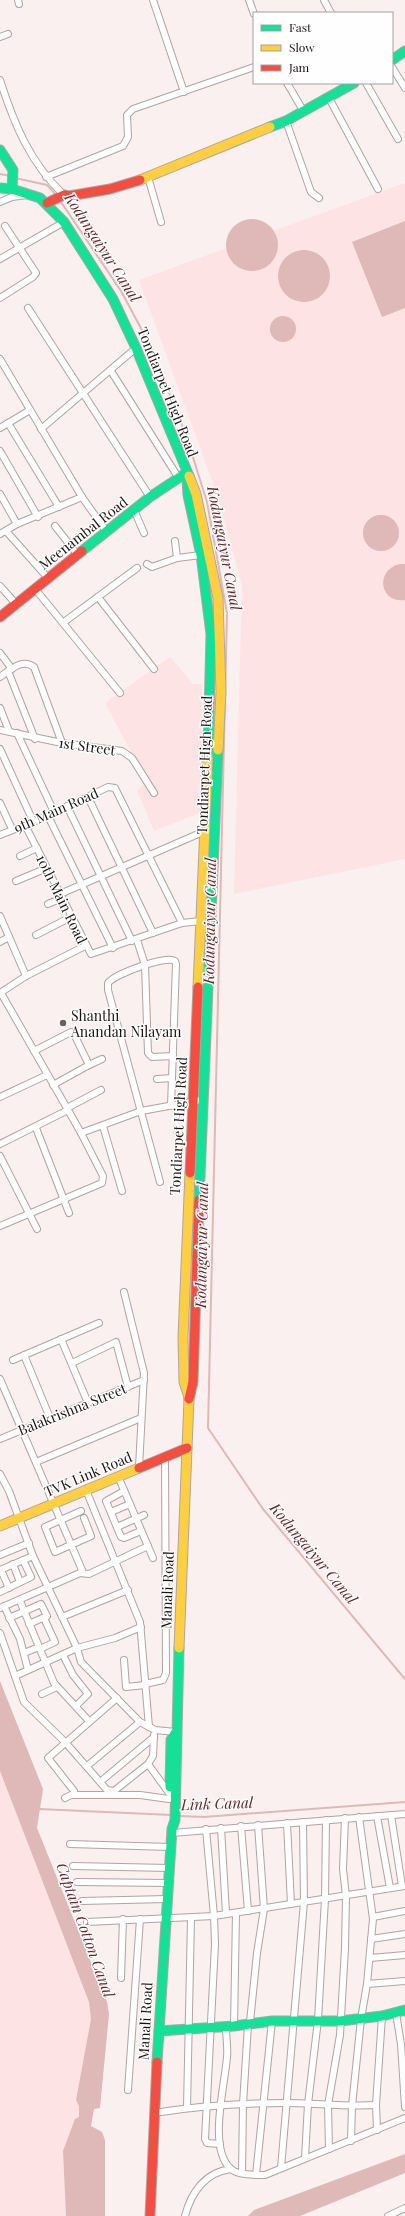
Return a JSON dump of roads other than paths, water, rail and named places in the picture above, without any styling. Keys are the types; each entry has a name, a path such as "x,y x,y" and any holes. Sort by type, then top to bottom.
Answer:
{"main road":[{"path":"393,59 405,51"},
{"path":"57,199 110,189 148,177 286,121 352,84"},
{"path":"0,150 13,170 12,186"},
{"name":"Tondiarpet High Road","path":"0,188 12,186 30,195 57,199 64,222 113,299 136,348 182,475 188,495 201,555 211,634 201,921 193,1382 189,1397 187,1448"},
{"name":"Tondiarpet High Road","path":"182,475 196,494 218,598 220,623 221,692 216,831 198,1100"},
{"name":"Meenambal Road","path":"0,617 36,590 48,578 106,531 150,497 182,475"},
{"name":"TVK Link Road","path":"0,1526 187,1448"},
{"name":"Manali Road","path":"170,1800 178,1744 176,1732 187,1448"},
{"path":"0,1519 19,1517"},
{"name":"Manali Road","path":"150,2216 154,2114 171,1825 171,1740 176,1732"},
{"path":"159,2031 248,2025 272,2021 340,2021 402,2012"}],"street":[{"path":"153,0 184,92"},
{"path":"249,0 253,12"},
{"path":"324,0 330,12"},
{"path":"0,37 8,34"},
{"path":"46,177 123,146 127,141 127,115 130,111 253,68"},
{"path":"393,69 405,88"},
{"path":"0,80 2,91 23,139 41,172 46,177 57,199"},
{"path":"288,84 304,112"},
{"path":"367,84 398,139"},
{"path":"329,98 378,189"},
{"path":"286,121 311,192 319,198"},
{"path":"148,177 161,222"},
{"path":"0,202 12,197 30,195"},
{"path":"0,259 64,222"},
{"path":"0,298 34,278 36,273 5,226"},
{"path":"28,308 150,497"},
{"path":"41,429 111,371 136,348"},
{"path":"1,363 82,497 106,531"},
{"path":"111,371 182,475"},
{"path":"0,428 30,410"},
{"path":"8,423 59,508"},
{"path":"0,450 38,517"},
{"path":"0,494 17,524"},
{"path":"0,534 17,524 38,517 82,497"},
{"path":"134,510 144,533"},
{"path":"55,526 77,554"},
{"path":"6,531 48,578"},
{"path":"174,542 177,558"},
{"path":"147,564 152,567 177,558 201,555"},
{"path":"64,622 137,568"},
{"path":"0,586 17,605"},
{"path":"36,590 64,622 120,693"},
{"path":"98,597 154,669"},
{"path":"0,653 10,670 36,738"},
{"path":"0,677 21,663 29,664 34,667 62,743"},
{"path":"0,708 10,731"},
{"name":"1st Street","path":"0,730 62,743 122,751 128,754 154,793"},
{"path":"18,733 54,812"},
{"path":"0,749 33,821"},
{"name":"9th Main Road","path":"0,835 48,816 112,786 118,790 147,855"},
{"path":"88,797 153,934"},
{"path":"0,803 12,829"},
{"path":"67,806 100,876 135,941 145,965 148,1053 152,1057 173,1056"},
{"path":"48,816 113,948"},
{"name":"10th Main Road","path":"25,825 85,946 91,954 135,941 182,923 201,921"},
{"path":"48,904 82,884 205,831"},
{"path":"20,856 37,848"},
{"path":"147,855 182,923"},
{"path":"16,881 47,868"},
{"path":"0,916 26,976"},
{"path":"36,935 71,917"},
{"path":"0,942 9,937"},
{"path":"0,1226 100,1185 103,1181 103,1176 81,1133 1,993 26,976 85,946"},
{"path":"160,1182 108,990 108,983 113,978 145,965 168,958 175,961 176,964 171,1106"},
{"path":"34,1051 73,1032 89,1065"},
{"path":"53,1085 89,1065 102,1060"},
{"path":"0,1097 47,1075"},
{"path":"157,1079 172,1078"},
{"path":"0,1144 36,1128 101,1090"},
{"path":"81,1133 141,1111 198,1100"},
{"path":"103,1126 122,1191"},
{"path":"36,1128 69,1213"},
{"path":"0,1156 37,1228"},
{"path":"124,1292 143,1366 144,1380 139,1467"},
{"path":"13,1360 100,1323"},
{"path":"62,1339 88,1403"},
{"path":"72,1363 116,1342 128,1387"},
{"path":"24,1355 50,1418"},
{"path":"0,1379 82,1567 80,1573"},
{"name":"Balakrishna Street","path":"0,1439 144,1380"},
{"path":"36,1462 141,1418"},
{"path":"124,1660 126,1687 163,1680 166,1673 165,1457"},
{"path":"0,1474 19,1517 33,1556 77,1648 81,1662 140,1722 149,1727 154,1733 153,1756 148,1764 114,1791 107,1790 65,1742 28,1707 21,1697 0,1633"},
{"path":"118,1476 153,1558"},
{"path":"86,1490 128,1590 141,1627 149,1727"},
{"path":"124,1491 107,1499 117,1528 122,1538 141,1531"},
{"path":"111,1512 130,1504"},
{"path":"81,1511 45,1527 55,1552 72,1546 91,1536 84,1518"},
{"path":"117,1528 144,1515"},
{"path":"0,1555 29,1543"},
{"path":"28,1670 20,1639 2,1607 20,1601 80,1573 89,1574 148,1546"},
{"path":"9,1588 0,1570 33,1556"},
{"path":"0,1592 31,1577 23,1560"},
{"path":"13,1564 20,1582"},
{"path":"62,1617 128,1590"},
{"path":"20,1601 57,1687 90,1721"},
{"path":"9,1618 41,1604 47,1616 29,1624"},
{"path":"24,1653 55,1642 44,1618"},
{"path":"15,1676 77,1648 115,1638 141,1627"},
{"path":"63,1655 73,1675 88,1694 76,1706"},
{"path":"42,1694 57,1687"},
{"path":"74,1792 48,1758 117,1698"},
{"path":"87,1766 140,1722"},
{"path":"100,1782 154,1733 176,1732"},
{"path":"148,1764 170,1800"},
{"path":"65,1798 71,1796 140,1795 170,1800"},
{"path":"171,1825 206,1829 405,1814"},
{"path":"87,1922 123,1919 166,1919 214,1916 404,1886 392,1815"},
{"path":"377,1816 390,1888"},
{"path":"352,2141 352,2106 360,2019 367,1984 373,1917 359,1817"},
{"path":"329,2149 328,2105 340,2021 346,1896 344,1869 345,1818"},
{"path":"305,2158 308,2104 318,2020 325,1899 326,1820"},
{"path":"282,2168 286,2103 295,2020 304,1902 303,1822"},
{"path":"287,1823 291,1904"},
{"path":"242,2173 243,2104 248,2025 250,2022 264,1909 258,1825"},
{"path":"241,1826 248,1911"},
{"path":"221,1828 226,1913"},
{"path":"206,1829 215,1944 205,2106 206,2142 220,2144"},
{"path":"70,1844 170,1847"},
{"path":"73,1866 169,1868"},
{"path":"77,1882 168,1883"},
{"path":"82,1901 166,1899"},
{"path":"373,1917 405,1911"},
{"path":"231,2169 221,2154 220,2144 221,2105 230,2026 236,1912"},
{"path":"187,2108 191,1918"},
{"path":"121,1978 123,1919"},
{"path":"128,2090 140,1919"},
{"path":"371,1939 405,1934"},
{"path":"370,1958 405,1955"},
{"path":"367,1984 405,1981"},
{"path":"402,2012 401,2044 405,2107"},
{"path":"377,2130 376,2105 382,2016"},
{"path":"256,2175 265,2104 272,2021"},
{"path":"154,2114 187,2108 243,2104 286,2103 352,2106 376,2105"},
{"path":"184,2216 202,2182 217,2171 231,2169 242,2173 266,2175 405,2118"},
{"path":"388,2216 405,2208"}],"waterway":[{"name":"Kodungaiyur Canal","path":"0,174 11,176"},
{"name":"Kodungaiyur Canal","path":"15,178 47,185 57,196"},
{"name":"Kodungaiyur Canal","path":"59,199 121,291 150,345 186,435 207,502 227,613 208,1428 263,1509 405,1679"},
{"name":"Link Canal","path":"179,1816 204,1817 405,1802"},
{"name":"Link Canal","path":"39,1809 172,1815"}],"place":[{"name":"Shanthi Anandan Nilayam","path":"63,1023"}],"water label":[{"name":"Captain Cotton Canal","path":"86,1930"}]}
